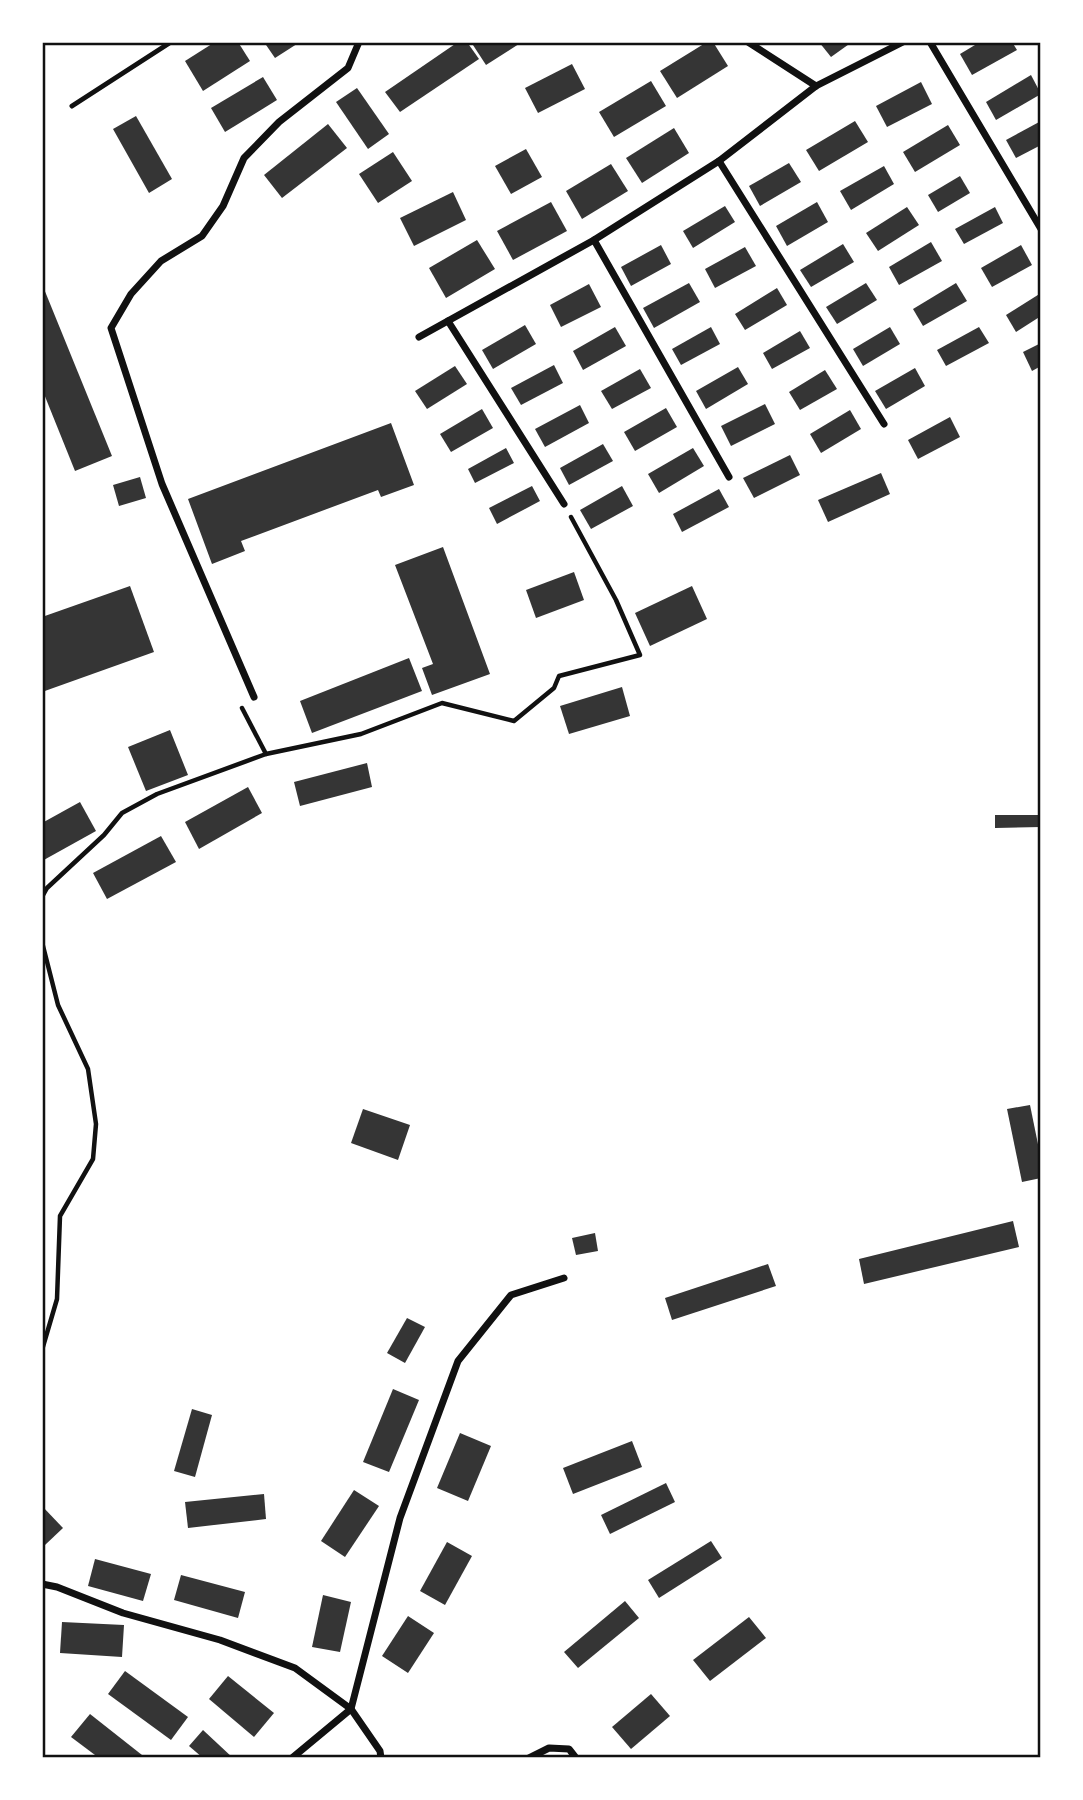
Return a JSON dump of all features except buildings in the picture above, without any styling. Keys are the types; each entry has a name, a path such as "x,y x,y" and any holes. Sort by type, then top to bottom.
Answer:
{"street":[{"path":"254,697 162,484 111,328 131,294 161,261 202,236 223,206 244,158 279,122 348,68 359,42"},
{"path":"748,42 816,86"},
{"path":"419,337 594,240 719,161 816,86 903,42"},
{"path":"930,42 1041,229"},
{"path":"719,161 884,424"},
{"path":"594,240 729,477"},
{"path":"448,321 564,504"},
{"path":"292,1758 351,1709 400,1518 458,1361 511,1295 564,1278"},
{"path":"42,1584 57,1587 123,1613 220,1640 295,1668 351,1709 380,1751 381,1758"},
{"path":"529,1758 549,1748 569,1749 576,1758"}],"lane":[{"path":"72,106 171,42"}],"path":[{"path":"42,897 47,888 104,835 122,813 156,794 266,754 361,734 442,702 514,721 554,688 559,676 640,655 616,600 564,504"},
{"path":"254,697 242,708 266,754"},
{"path":"42,942 58,1005 88,1069 96,1124 93,1159 60,1216 57,1299 42,1350"}]}
